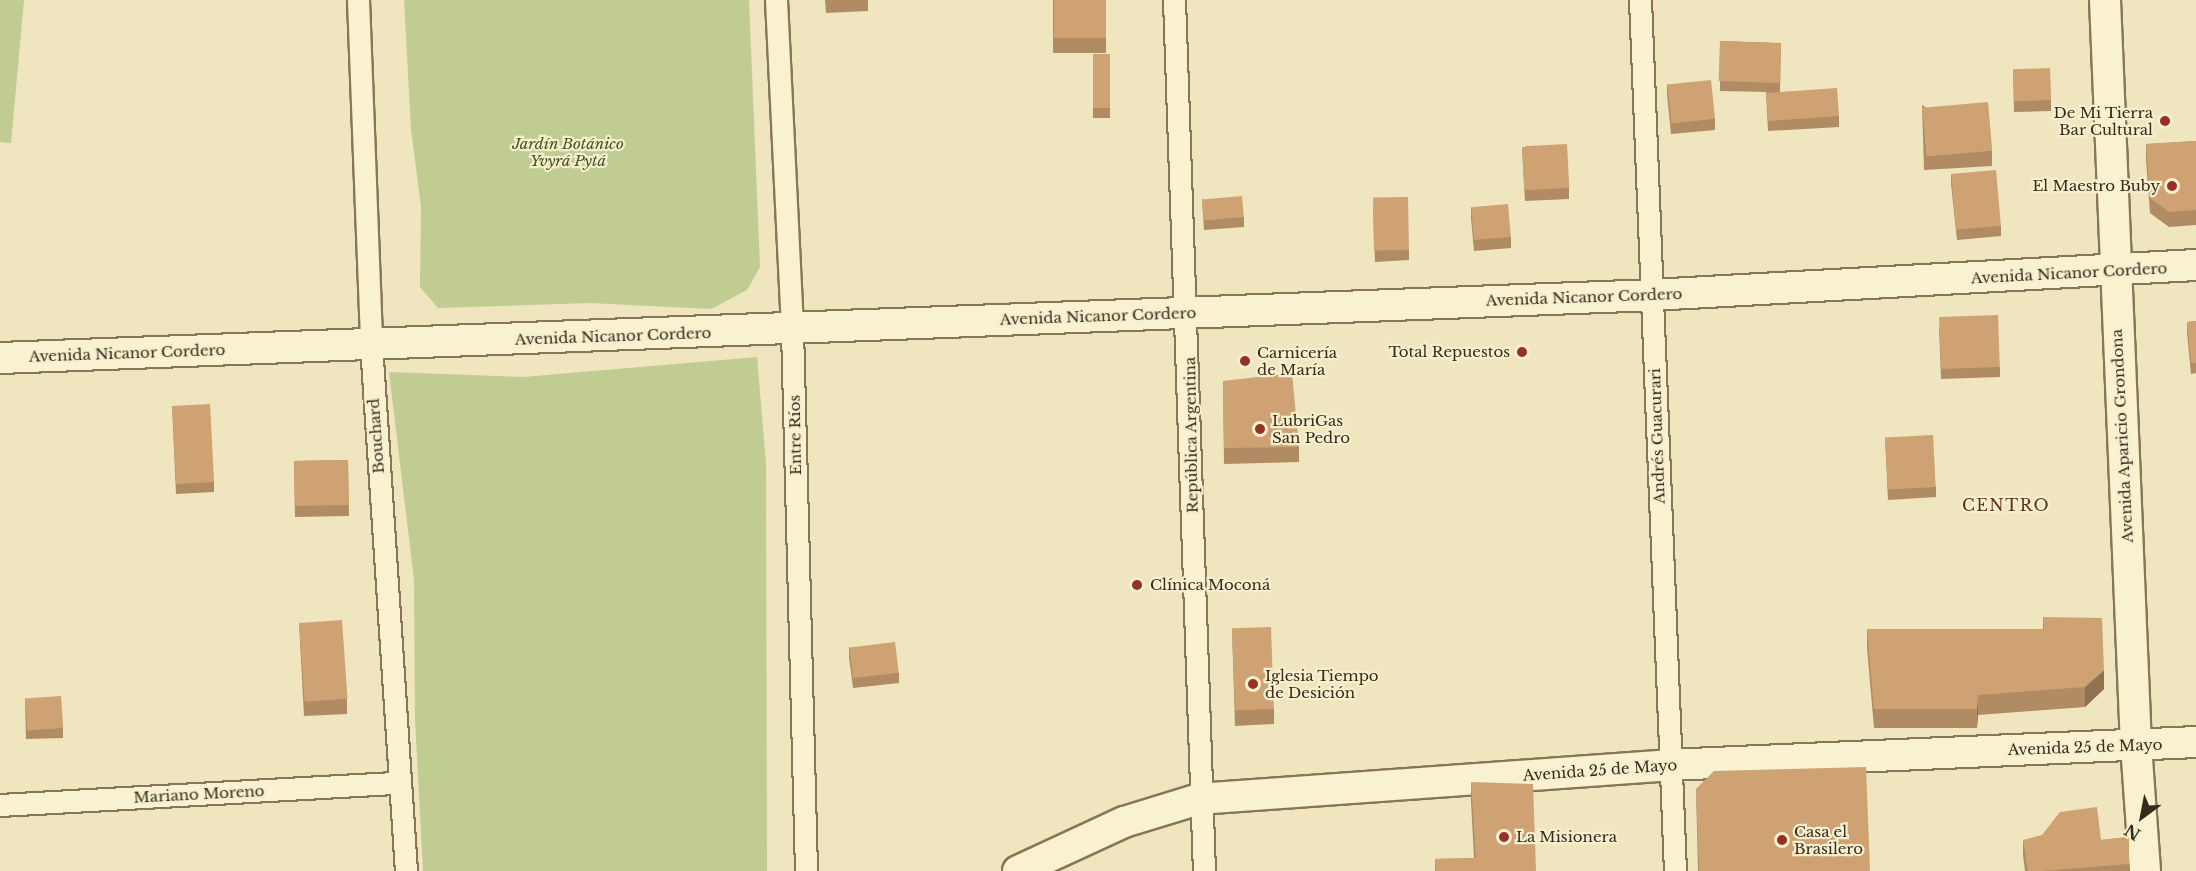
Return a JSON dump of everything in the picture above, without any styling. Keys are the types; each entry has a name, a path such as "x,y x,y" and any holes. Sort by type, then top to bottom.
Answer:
{"main road":[{"name":"Avenida Aparicio Grondona","path":"2105,0 2114,270 2136,745 2145,871"},
{"name":"Avenida Nicanor Cordero","path":"0,358 1652,295 2196,265"},
{"name":"Avenida 25 de Mayo","path":"1018,871 1124,822 1199,799 1668,765 2196,742"}],"street":[{"name":"Bouchard","path":"358,0 371,344 398,783 406,871"},
{"name":"Entre Ríos","path":"776,0 792,329 806,871"},
{"name":"República Argentina","path":"1174,0 1188,312 1199,799 1204,871"},
{"name":"Andrés Guacurari","path":"1640,0 1668,765 1675,871"},
{"name":"Mariano Moreno","path":"0,805 398,783"}],"green space":[{"path":"0,0 24,0 11,143 0,142"},
{"name":"Jardín Botánico Yvyrá Pytá","path":"404,0 749,0 760,267 747,290 711,309 590,303 438,308 420,287 421,207 411,129"},
{"path":"757,357 766,463 767,871 423,871 415,720 414,580 389,372 523,377"}],"building":[{"path":"1054,0 1106,0 1106,38 1054,38"},
{"path":"1720,41 1781,43 1780,83 1719,81"},
{"path":"1093,54 1110,54 1110,108 1093,108"},
{"path":"2050,68 2051,100 2014,101 2013,69"},
{"path":"1711,80 1715,119 1671,123 1667,85"},
{"path":"1837,88 1839,116 1768,121 1766,93"},
{"path":"1988,102 1992,151 1927,157 1922,108"},
{"name":"El Maestro Buby","path":"2196,141 2196,210 2169,212 2150,198 2146,144"},
{"path":"1567,144 1569,188 1524,190 1522,146"},
{"path":"1996,170 2001,226 1956,230 1951,174"},
{"path":"1242,196 1244,217 1204,220 1202,199"},
{"path":"1408,197 1409,250 1374,251 1373,198"},
{"path":"1508,204 1511,237 1474,240 1471,207"},
{"path":"1998,315 2000,367 1941,369 1939,317"},
{"path":"2196,321 2196,363 2191,363 2187,322"},
{"name":"LubriGas San Pedro","path":"1292,373 1299,447 1224,448 1223,381"},
{"path":"210,404 214,482 176,484 172,406"},
{"path":"1933,435 1936,487 1888,489 1885,438"},
{"path":"348,460 349,505 295,506 294,461"},
{"path":"2043,617 2102,618 2104,670 2085,687 1978,695 1977,709 1874,709 1867,629 2044,629"},
{"path":"342,620 348,699 305,702 299,623"},
{"name":"Iglesia Tiempo de Desición","path":"1271,627 1274,709 1235,710 1232,628"},
{"path":"895,642 899,673 853,678 849,648"},
{"path":"61,696 63,728 27,730 25,699"},
{"name":"Casa el Brasilero","path":"1866,767 1870,871 1699,871 1696,789 1714,771"},
{"name":"La Misionera","path":"1471,782 1533,784 1536,871 1436,871 1435,859 1476,858"},
{"path":"2097,807 2101,840 2129,837 2129,864 2028,871 2023,840 2042,835 2060,812"}],"place":[{"name":"De Mi Tierra Bar Cultural","path":"2165,121"},
{"name":"El Maestro Buby","path":"2172,186"},
{"name":"Total Repuestos","path":"1522,352"},
{"name":"Carnicería de María","path":"1245,361"},
{"name":"LubriGas San Pedro","path":"1260,429"},
{"name":"Clínica Moconá","path":"1137,585"},
{"name":"Iglesia Tiempo de Desición","path":"1253,684"},
{"name":"La Misionera","path":"1504,837"},
{"name":"Casa el Brasilero","path":"1782,840"}],"district":[{"name":"CENTRO","path":"2006,505"}]}
